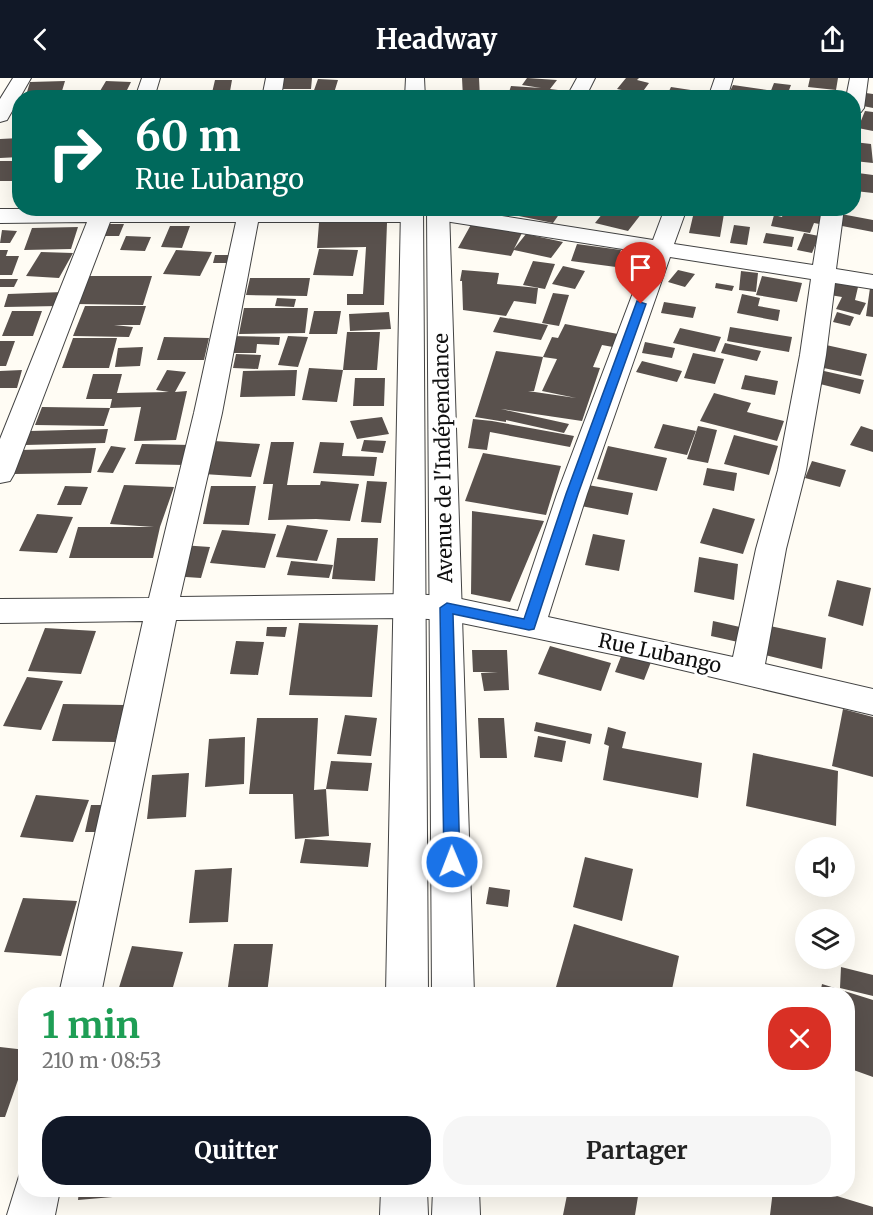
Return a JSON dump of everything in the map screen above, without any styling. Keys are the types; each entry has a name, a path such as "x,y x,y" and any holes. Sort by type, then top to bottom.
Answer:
{"street":[{"path":"0,116 12,95"},
{"path":"0,474 101,216"},
{"path":"81,987 162,608 208,413 249,216"},
{"name":"Avenue de l'Indépendance","path":"407,987 410,606 425,216"},
{"name":"Avenue de l'Indépendance","path":"425,216 447,608 453,987"},
{"path":"508,216 660,247 873,282"},
{"path":"529,625 572,494 673,216"},
{"path":"747,672 771,549 794,458 813,355 831,216"},
{"name":"Rue Lubango","path":"0,611 410,606 447,608 747,672 873,702"},
{"path":"31,1215 35,1197"},
{"path":"404,1197 404,1215"},
{"path":"456,1197 456,1215"}],"building":[{"path":"284,78 312,78 311,89 283,89"},
{"path":"462,78 479,78 480,90 463,90"},
{"path":"527,78 557,80 550,89 558,90 510,90 511,86 541,88 522,85"},
{"path":"626,78 639,78 637,80 649,83 644,90 617,89"},
{"path":"810,78 838,78 836,90 808,87"},
{"path":"318,79 338,80 335,90 314,90"},
{"path":"215,80 232,80 230,90 213,90"},
{"path":"65,81 62,90 28,90 30,82"},
{"path":"106,81 131,82 127,90 101,90"},
{"path":"774,83 791,85 789,90 771,90"},
{"path":"733,85 767,90 730,90"},
{"path":"671,87 691,90 670,90"},
{"path":"866,93 873,94 873,108 863,106"},
{"path":"865,111 873,112 873,131 861,129"},
{"path":"12,138 12,157 0,158 0,139"},
{"path":"861,143 871,144 873,163 861,162"},
{"path":"0,161 12,161 12,181 0,181"},
{"path":"861,173 873,175 873,193 861,192"},
{"path":"519,216 558,216 553,223"},
{"path":"601,216 640,216 628,231 595,223"},
{"path":"693,216 724,216 720,237 689,233"},
{"path":"774,216 828,216 825,225 814,223 810,233 771,226"},
{"path":"840,216 873,220 873,232 837,225"},
{"path":"473,221 524,229 514,249 526,234 563,242 551,258 514,250 511,256 458,248"},
{"path":"319,223 387,223 384,305 347,305 347,294 363,294 366,247 317,248"},
{"path":"108,224 124,224 119,236 103,236"},
{"path":"734,225 750,227 747,245 730,243"},
{"path":"170,226 190,226 182,248 161,247"},
{"path":"78,227 71,249 24,250 32,228"},
{"path":"2,230 17,231 10,243 0,243"},
{"path":"766,233 794,237 792,247 763,243"},
{"path":"804,233 819,236 812,253 797,250"},
{"path":"126,236 151,237 145,251 120,250"},
{"path":"577,244 621,250 616,267 571,261"},
{"path":"319,249 358,250 353,276 313,275"},
{"path":"0,250 8,250 6,256 19,256 12,275 0,275"},
{"path":"176,250 212,252 200,276 163,274"},
{"path":"41,252 73,253 59,278 26,276"},
{"path":"628,252 643,255 636,265 621,261"},
{"path":"215,255 231,255 229,263 213,263"},
{"path":"533,261 555,264 545,289 523,285"},
{"path":"563,266 585,271 575,289 552,284"},
{"path":"462,270 499,273 497,284 538,288 536,304 514,301 506,316 463,310 462,281 460,281"},
{"path":"678,270 695,274 685,287 668,282"},
{"path":"741,271 758,273 756,292 739,290"},
{"path":"87,276 152,276 143,305 76,304"},
{"path":"762,276 802,283 797,302 756,295"},
{"path":"250,278 310,278 307,296 246,295"},
{"path":"0,279 18,279 14,287 0,287"},
{"path":"827,282 858,287 855,300 866,303 860,315 836,309 842,297 824,294"},
{"path":"716,283 734,286 732,291 715,288"},
{"path":"870,288 873,289 873,317 866,316"},
{"path":"63,292 59,306 4,307 8,294"},
{"path":"553,293 569,295 559,326 542,323"},
{"path":"742,294 760,298 758,306 780,310 778,321 737,313"},
{"path":"277,298 296,299 294,307 275,306"},
{"path":"664,302 696,307 693,318 661,313"},
{"path":"85,306 146,306 140,325 114,325 133,327 129,337 73,336"},
{"path":"244,308 308,308 305,333 239,334"},
{"path":"12,311 42,311 33,336 2,336"},
{"path":"314,311 341,311 337,334 309,334"},
{"path":"389,312 391,329 350,331 349,314"},
{"path":"837,312 854,317 850,326 833,322"},
{"path":"500,317 548,325 541,340 493,332"},
{"path":"565,324 618,334 613,347 602,345 593,367 600,368 582,421 501,409 569,424 564,433 506,420 506,422 475,417 496,351 543,357 552,337 558,338","holes":["543,357 557,359 542,391 576,398 528,391 534,391"]},
{"path":"730,327 792,337 789,352 727,341"},
{"path":"680,328 721,337 715,352 673,343"},
{"path":"347,332 380,332 377,370 343,370"},
{"path":"229,336 280,337 279,345 257,344 256,353 225,353"},
{"path":"288,336 308,337 298,367 278,365"},
{"path":"164,337 209,338 204,360 157,360"},
{"path":"73,338 117,338 109,368 62,368"},
{"path":"0,341 15,341 6,366 0,366"},
{"path":"645,342 675,348 672,358 642,353"},
{"path":"725,343 761,351 757,361 721,353"},
{"path":"826,345 867,354 861,376 819,367"},
{"path":"143,347 140,366 115,367 118,348"},
{"path":"693,353 724,359 715,384 684,378"},
{"path":"236,354 261,355 258,369 233,368"},
{"path":"642,361 682,371 677,382 636,372"},
{"path":"309,368 343,370 337,402 302,400"},
{"path":"22,370 17,388 0,388 0,371"},
{"path":"167,370 186,372 175,392 187,391 176,440 134,441 141,407 110,408 112,399 86,399 93,374 122,374 117,393 169,392 156,390"},
{"path":"297,370 295,396 240,397 243,371"},
{"path":"824,371 864,380 860,394 820,384"},
{"path":"745,375 778,381 775,395 741,389"},
{"path":"355,378 385,378 384,406 353,406"},
{"path":"714,393 751,403 747,412 784,421 777,441 700,421"},
{"path":"42,407 110,408 104,426 35,425"},
{"path":"382,417 389,434 357,439 350,421"},
{"path":"473,419 574,436 570,447 490,432 487,450 468,448"},
{"path":"663,424 696,431 687,455 654,448"},
{"path":"698,426 717,430 708,463 687,459"},
{"path":"861,426 873,430 873,452 850,445"},
{"path":"108,429 105,443 25,445 30,431"},
{"path":"734,435 778,446 769,475 724,464"},
{"path":"364,440 386,441 383,453 361,451"},
{"path":"214,441 260,444 251,477 203,474"},
{"path":"271,442 294,442 287,485 320,485 321,481 359,484 350,521 268,520 273,484 263,484"},
{"path":"320,442 344,443 342,456 377,457 374,476 313,473"},
{"path":"142,444 191,445 185,465 135,464"},
{"path":"111,446 126,448 113,473 97,472"},
{"path":"608,446 667,458 657,491 597,479"},
{"path":"96,448 91,473 13,474 20,450"},
{"path":"483,453 561,466 546,515 465,501"},
{"path":"812,461 846,470 840,487 805,478"},
{"path":"707,468 737,473 734,491 703,485"},
{"path":"367,481 387,482 381,523 361,522"},
{"path":"124,485 174,487 160,527 153,558 69,558 78,527 154,527 110,524"},
{"path":"588,485 633,493 628,515 581,506"},
{"path":"65,486 88,487 81,505 57,505"},
{"path":"211,486 256,486 249,525 203,524"},
{"path":"713,508 755,519 743,554 700,543"},
{"path":"472,511 544,521 510,602 471,594"},
{"path":"37,514 73,517 57,553 19,551"},
{"path":"287,525 328,530 317,561 276,557"},
{"path":"222,530 276,534 265,568 210,563"},
{"path":"593,534 625,540 619,571 585,565"},
{"path":"337,538 378,538 375,581 332,579"},
{"path":"181,545 210,547 201,578 171,576"},
{"path":"699,557 738,564 734,600 694,592"},
{"path":"291,561 333,565 329,578 287,575"},
{"path":"837,580 871,588 863,626 828,616"},
{"path":"713,621 740,627 738,642 711,636"},
{"path":"299,623 378,625 372,697 289,695"},
{"path":"770,626 826,638 822,669 765,655"},
{"path":"267,627 287,627 285,637 266,636"},
{"path":"45,628 96,631 81,674 28,671"},
{"path":"236,641 264,642 258,675 230,674"},
{"path":"550,646 611,663 601,691 538,674"},
{"path":"472,650 507,650 509,690 484,691 481,673 498,672 473,672"},
{"path":"622,654 651,662 644,680 615,672"},
{"path":"27,677 63,681 41,730 3,726"},
{"path":"63,704 125,705 115,742 52,741"},
{"path":"843,709 873,717 873,777 832,766"},
{"path":"345,715 377,718 371,756 337,754"},
{"path":"257,718 318,718 314,790 326,789 329,836 295,839 293,794 249,794"},
{"path":"478,718 504,718 507,758 480,758"},
{"path":"536,722 592,734 590,744 534,731"},
{"path":"608,727 626,732 622,748 702,763 698,798 603,780 609,746 604,744"},
{"path":"538,736 566,741 562,762 534,757"},
{"path":"245,737 244,784 205,787 209,739"},
{"path":"753,753 838,771 836,826 746,806"},
{"path":"331,761 372,763 368,791 326,789"},
{"path":"189,773 186,817 147,819 152,775"},
{"path":"36,795 89,800 73,842 20,837"},
{"path":"91,805 103,805 97,832 85,832"},
{"path":"305,839 371,843 368,867 300,863"},
{"path":"585,857 633,869 622,921 573,907"},
{"path":"232,868 228,922 189,923 195,870"},
{"path":"489,887 510,890 508,907 486,904"},
{"path":"23,898 77,901 61,956 4,952"},
{"path":"574,924 679,956 672,987 556,987"},
{"path":"234,944 273,944 268,987 228,987"},
{"path":"132,946 183,952 173,987 119,987"},
{"path":"841,969 873,975 873,996 855,992 855,987 840,987"},
{"path":"855,994 873,1000 873,1077 855,1071"},
{"path":"0,1047 18,1049 18,1080 5,1117 0,1117"},
{"path":"78,1197 113,1197 78,1200"},
{"path":"567,1197 638,1197 635,1215 563,1215"},
{"path":"772,1197 840,1197 873,1207 873,1215 770,1215"}],"route":[{"path":"452,862 447,608 529,625 572,494 641,304"}]}
